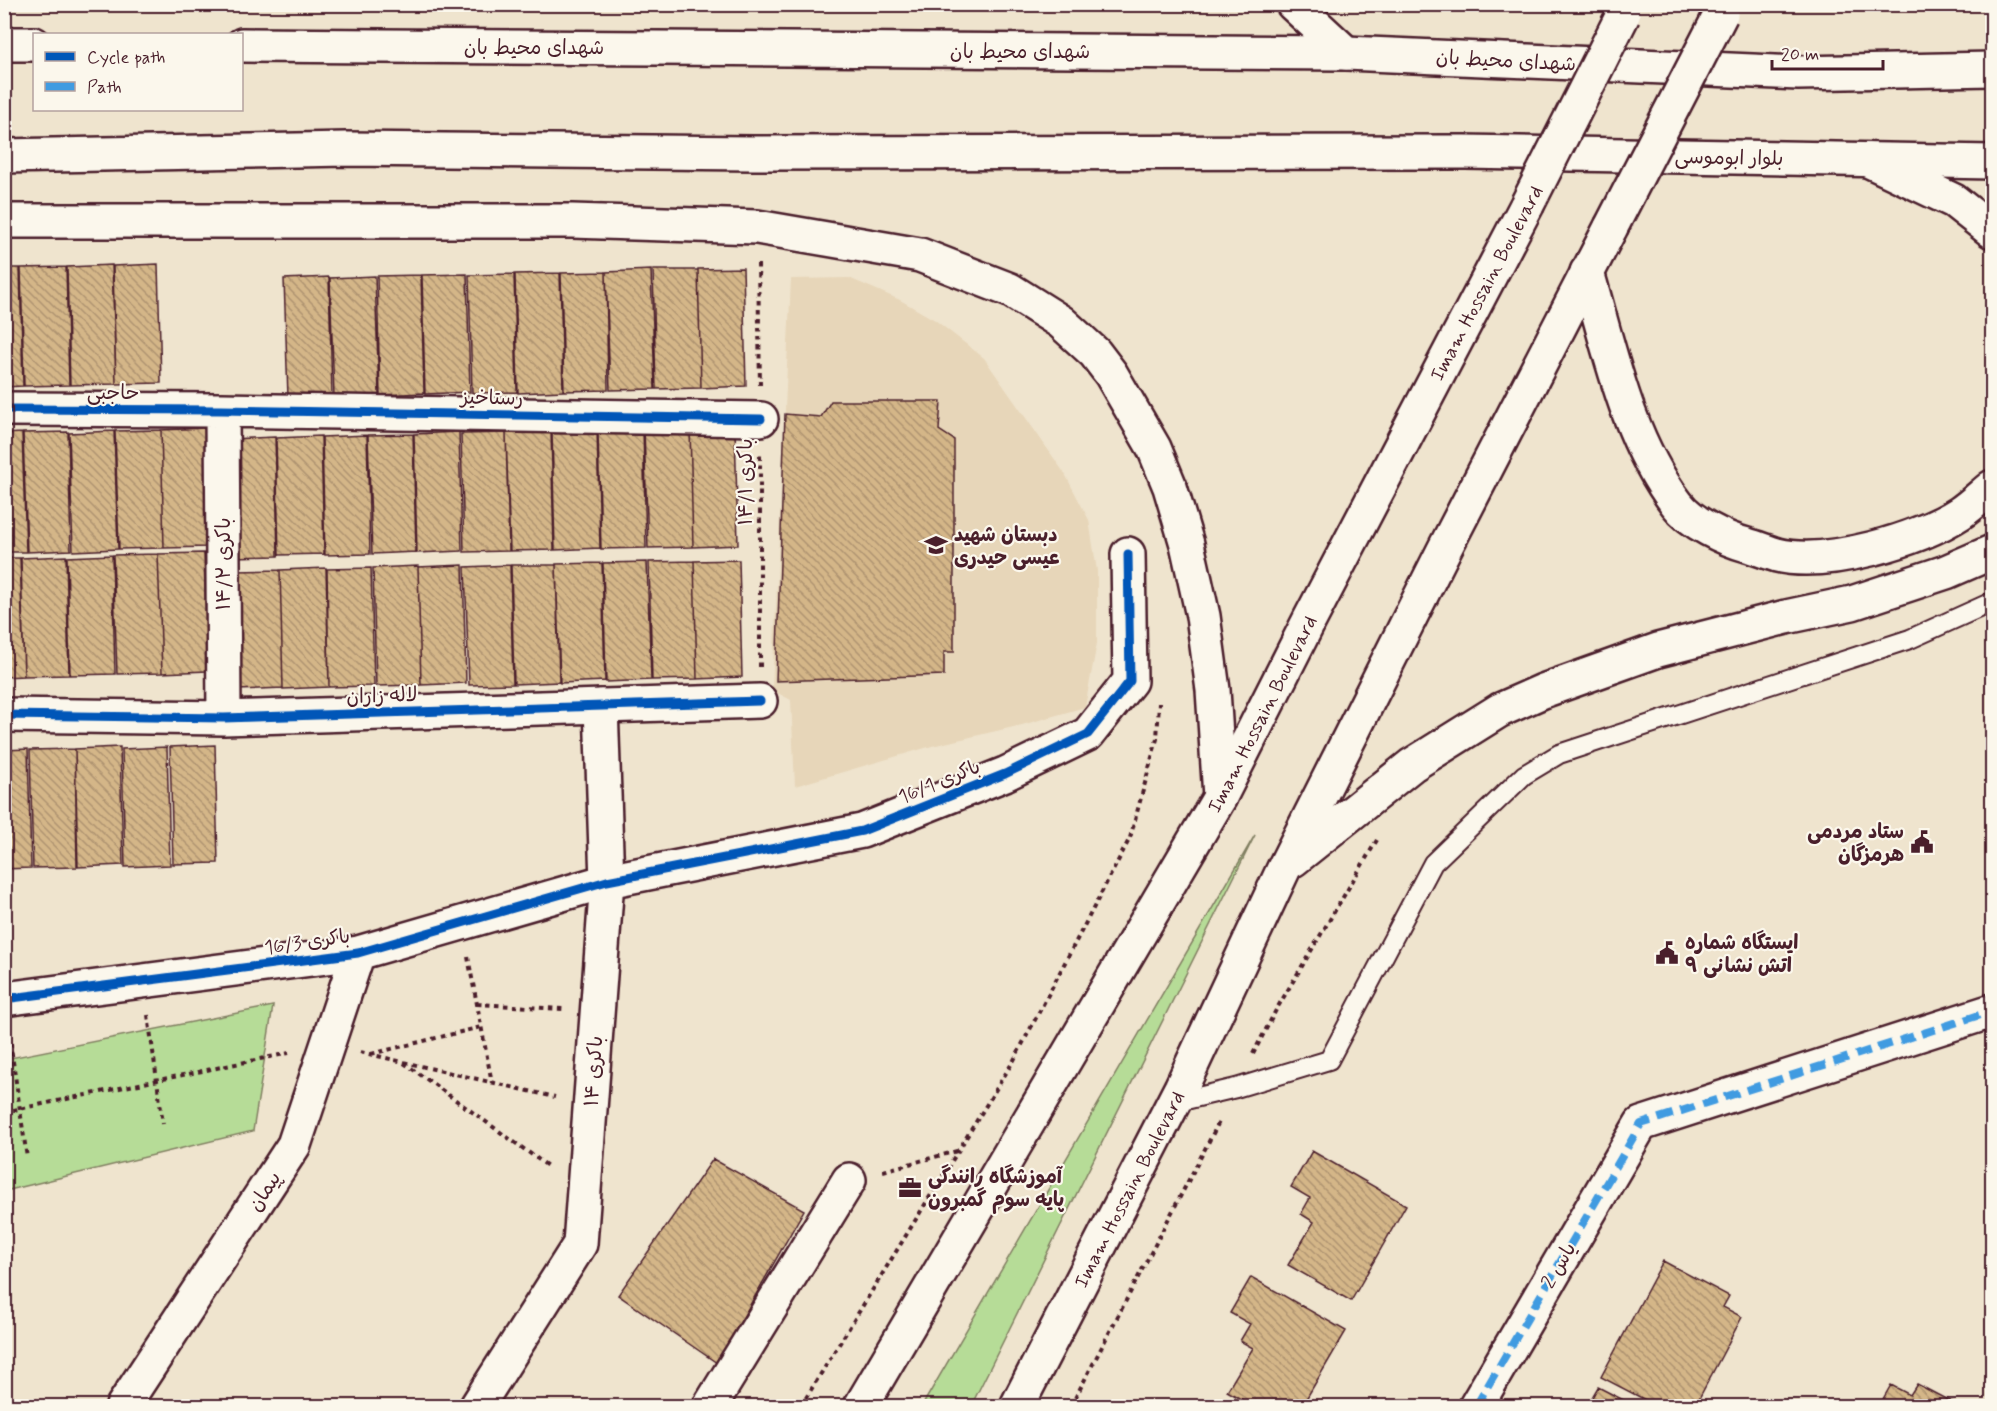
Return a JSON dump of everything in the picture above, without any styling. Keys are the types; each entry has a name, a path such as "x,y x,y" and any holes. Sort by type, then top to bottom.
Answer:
{"main road":[{"path":"1293,4 1346,53"},
{"name":"Imam Hossain Boulevard","path":"1017,1407 1181,1088 1284,866 1450,537 1723,9"},
{"name":"Imam Hossain Boulevard","path":"861,1407 1220,797 1308,621 1527,205 1626,10"},
{"path":"4,44 33,44"},
{"name":"شهدای محیط بان","path":"243,45 1346,53 1798,73 1992,69"},
{"name":"بلوار ابوموسی","path":"4,156 345,150 753,153 1465,152 1992,162"},
{"path":"1868,160 1954,201 1992,231"},
{"path":"4,221 572,220 757,227 920,255 1010,290 1061,322 1095,353 1112,374 1154,448 1170,487 1187,544 1203,616 1212,680 1220,797"},
{"path":"1587,272 1629,410 1656,473 1679,507 1726,539 1779,555 1808,557 1850,554 1920,534 1960,513 1992,487"},
{"name":"حاجبی","path":"4,409 222,410"},
{"name":"رستاخیز","path":"222,410 760,419"},
{"name":"باکری ۱۴/۲","path":"222,410 224,718"},
{"path":"1284,866 1412,765 1500,710 1543,691 1658,650 1786,617 1852,603 1946,572 1992,552"},
{"name":"باکری 16/1","path":"607,882 862,831 1005,774 1088,734 1130,681 1128,554"},
{"name":"لاله زاران","path":"4,715 224,718 760,701"},
{"name":"باکری ۱۴","path":"477,1407 580,1244 607,882 601,706"},
{"name":"باکری 16/3","path":"6,1013 143,981 358,953 607,882"},
{"name":"پیمان","path":"123,1407 294,1145 358,953"},
{"name":"یاس 2","path":"1476,1407 1641,1124 1992,1011"},
{"path":"710,1407 849,1180"}],"lane":[{"path":"1172,1104 1236,1088 1329,1060 1433,863 1524,775 1559,754 1910,639 1992,602"}],"path":[{"path":"801,1407 1014,1059 1130,838 1156,739 1160,692"},
{"path":"1071,1407 1276,1010 1380,835"},
{"path":"461,923 492,1083"},
{"path":"143,981 163,1124"},
{"path":"477,1004 597,1011"},
{"path":"6,1013 27,1158"},
{"path":"369,1054 481,1027"},
{"path":"401,1061 584,1191"},
{"path":"849,1180 958,1150"}],"shaded area":[{"name":"دبستان شهید عیسی حیدری","path":"849,278 900,300 935,320 984,358 1065,474 1089,520 1097,571 1097,643 1085,707 1022,725 932,746 795,786 791,700 772,690 791,279"}],"green space":[{"path":"1255,835 971,1406 922,1406"},
{"path":"273,1006 253,1131 5,1191 5,1059"}],"building":[{"path":"158,264 161,383 116,384 113,266"},
{"path":"112,265 116,384 70,385 67,267"},
{"path":"66,267 69,385 24,386 21,268"},
{"path":"4,268 20,268 23,386 4,387"},
{"path":"743,268 746,386 701,388 698,269"},
{"path":"651,270 655,389 610,390 606,272"},
{"path":"653,270 698,270 701,388 656,389"},
{"path":"606,272 608,390 564,391 561,273"},
{"path":"560,273 563,391 518,393 515,274"},
{"path":"467,274 470,392 425,394 422,275"},
{"path":"514,274 517,392 472,393 469,275"},
{"path":"421,275 424,393 380,395 377,276"},
{"path":"375,276 379,395 334,396 330,278"},
{"path":"329,277 332,396 288,397 284,279"},
{"name":"دبستان شهید عیسی حیدری","path":"831,401 941,401 939,430 954,440 954,652 944,652 944,675 776,681 785,414 821,417"},
{"path":"735,427 738,545 693,547 690,428"},
{"path":"206,428 209,547 164,548 161,430"},
{"path":"690,428 693,547 648,548 644,429"},
{"path":"643,429 646,548 601,549 598,431"},
{"path":"161,430 164,548 119,549 115,431"},
{"path":"597,430 600,548 555,550 552,432"},
{"path":"114,431 118,549 73,551 69,433"},
{"path":"551,431 554,550 510,551 506,433"},
{"path":"68,432 71,550 27,552 23,433"},
{"path":"459,432 462,551 417,553 414,434"},
{"path":"22,433 26,552 4,552 4,434"},
{"path":"506,433 509,551 464,552 461,434"},
{"path":"413,434 416,552 372,554 368,435"},
{"path":"367,435 370,554 325,555 322,437"},
{"path":"321,436 324,554 279,555 276,438"},
{"path":"275,437 278,556 233,557 230,439"},
{"path":"204,553 207,671 162,673 158,554"},
{"path":"158,554 162,673 117,674 113,555"},
{"path":"112,555 115,674 70,675 67,557"},
{"path":"66,556 69,675 24,676 21,558"},
{"path":"4,558 20,558 24,676 4,677"},
{"path":"739,560 742,677 697,679 694,561"},
{"path":"694,561 697,679 652,680 649,562"},
{"path":"647,562 651,680 606,682 603,563"},
{"path":"602,563 605,681 560,683 556,564"},
{"path":"463,565 466,683 421,685 418,567"},
{"path":"510,565 513,684 469,685 465,567"},
{"path":"511,565 556,565 559,682 514,684"},
{"path":"418,566 421,685 376,686 373,568"},
{"path":"326,568 329,687 283,689 280,570"},
{"path":"371,568 374,686 329,687 327,569"},
{"path":"280,570 283,688 238,690 235,571"},
{"path":"215,745 218,863 173,864 170,747"},
{"path":"120,747 123,865 78,867 75,749"},
{"path":"167,747 170,865 125,867 122,749"},
{"path":"28,749 31,868 4,869 4,750"},
{"path":"75,749 77,867 33,868 30,750"},
{"path":"1312,1151 1406,1205 1351,1301 1288,1265 1314,1222 1301,1214 1310,1198 1291,1187"},
{"path":"713,1159 804,1210 717,1363 618,1295"},
{"path":"1663,1261 1729,1296 1723,1307 1742,1317 1695,1406 1675,1399 1671,1406 1657,1406 1601,1377"},
{"path":"1251,1277 1346,1331 1302,1406 1253,1406 1227,1391 1253,1348 1240,1341 1250,1324 1230,1313"},
{"path":"1917,1384 1959,1406 1879,1406 1891,1385 1910,1395"},
{"path":"1598,1387 1635,1406 1587,1406"}],"marked path":[{"path":"1476,1406 1641,1124 1992,1011"}],"cycle path":[{"path":"4,409 222,410 761,419"},
{"path":"4,999 358,953 607,881 862,831 1005,774 1088,734 1130,681 1128,554"},
{"path":"4,715 224,718 760,701"}],"place":[{"name":"دبستان شهید عیسی حیدری","path":"936,545"},
{"name":"ستاد مردمی هرمزگان","path":"1922,842"},
{"name":"ایستگاه شماره ۹ اتش نشانی","path":"1667,953"},
{"name":"آموزشگاه رانندگی پایه سوم گمبرون","path":"910,1188"}]}
